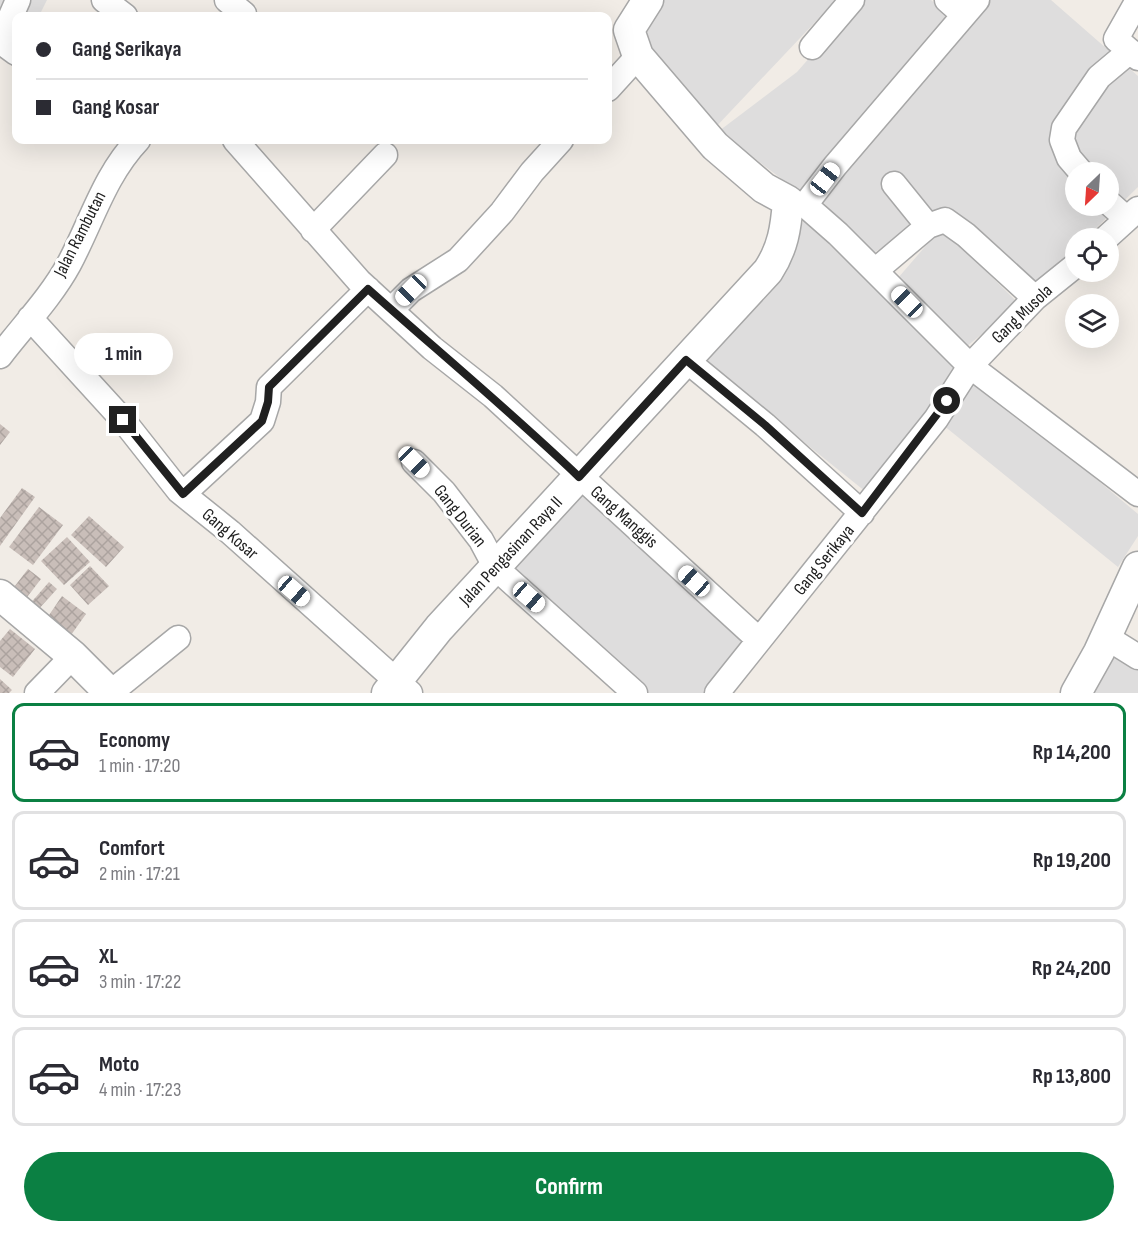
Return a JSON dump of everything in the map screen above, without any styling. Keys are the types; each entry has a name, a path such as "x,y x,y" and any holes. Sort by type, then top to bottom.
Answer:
{"street":[{"path":"104,0 120,12"},
{"path":"812,47 852,0"},
{"path":"1072,162 1062,140 1064,128 1099,77 1134,54 1116,39 1138,0"},
{"path":"644,1 629,30 638,56 715,146 764,188 797,203 876,270 970,366 1138,494"},
{"path":"797,203 842,157 963,5"},
{"path":"12,14 0,41 12,50"},
{"path":"612,85 638,56"},
{"name":"Jalan Rambutan","path":"0,356 68,266 102,189 123,156 134,144"},
{"name":"Gang Manggis","path":"239,144 368,289 432,348 493,396 759,640"},
{"path":"391,310 411,290 458,260 502,212 532,172 557,144"},
{"path":"314,230 385,155"},
{"path":"894,184 928,226"},
{"name":"Jalan Pengasinan Raya II","path":"398,689 439,628 768,272 779,254 797,203"},
{"path":"1117,228 1133,214 1119,207"},
{"path":"876,270 928,226 945,220 966,235 1035,298"},
{"name":"Gang Musola","path":"970,366 1035,298 1065,275"},
{"path":"183,494 262,421 268,402 269,387 368,289"},
{"name":"Gang Kosar","path":"30,318 123,420 183,494 398,689"},
{"path":"686,360 765,425 862,513"},
{"name":"Gang Serikaya","path":"717,693 936,418 970,366"},
{"name":"Gang Durian","path":"414,462 444,492 481,540 496,568 635,693"},
{"path":"1076,693 1106,637 1138,567"},
{"path":"0,595 73,656 110,693 178,638"},
{"path":"1106,637 1138,657"},
{"path":"38,693 73,656"}],"shaded area":[{"path":"0,0 47,0 41,12 12,12 12,50 0,57"},
{"path":"664,0 836,0 713,130 639,38 653,10"},
{"path":"860,0 931,0 950,16 800,193 719,131 797,72"},
{"path":"989,0 1051,0 1138,76 1138,187 1119,206 1119,162 1065,162 1065,216 1108,216 1096,228 1065,228 1065,259 1038,286 944,208 872,254 820,199"},
{"path":"804,220 956,365 928,420 866,492 703,361 765,296"},
{"path":"942,227 1019,304 966,347 898,278"},
{"path":"973,376 1138,514 1138,536 1118,567 943,425"},
{"path":"582,491 746,641 706,693 647,693 508,569"},
{"path":"1114,652 1138,669 1138,693 1089,693"}],"building":[{"path":"0,424 10,432 0,445"},
{"path":"22,488 35,497 0,546 0,518"},
{"path":"39,507 63,525 33,565 9,547"},
{"path":"89,516 124,547 106,567 71,535"},
{"path":"67,537 90,562 64,585 41,561"},
{"path":"90,566 109,586 88,605 70,585"},
{"path":"28,569 41,579 24,601 11,591"},
{"path":"49,582 57,589 36,612 28,606"},
{"path":"62,596 86,614 71,635 47,618"},
{"path":"10,629 35,649 13,677 0,667 0,641"},
{"path":"0,679 12,690 9,693 0,693"}],"route":[{"path":"123,420 183,494 262,421 266,412 269,387 368,289 432,348 493,396 579,477 686,360 765,425 862,513 947,401"}]}
